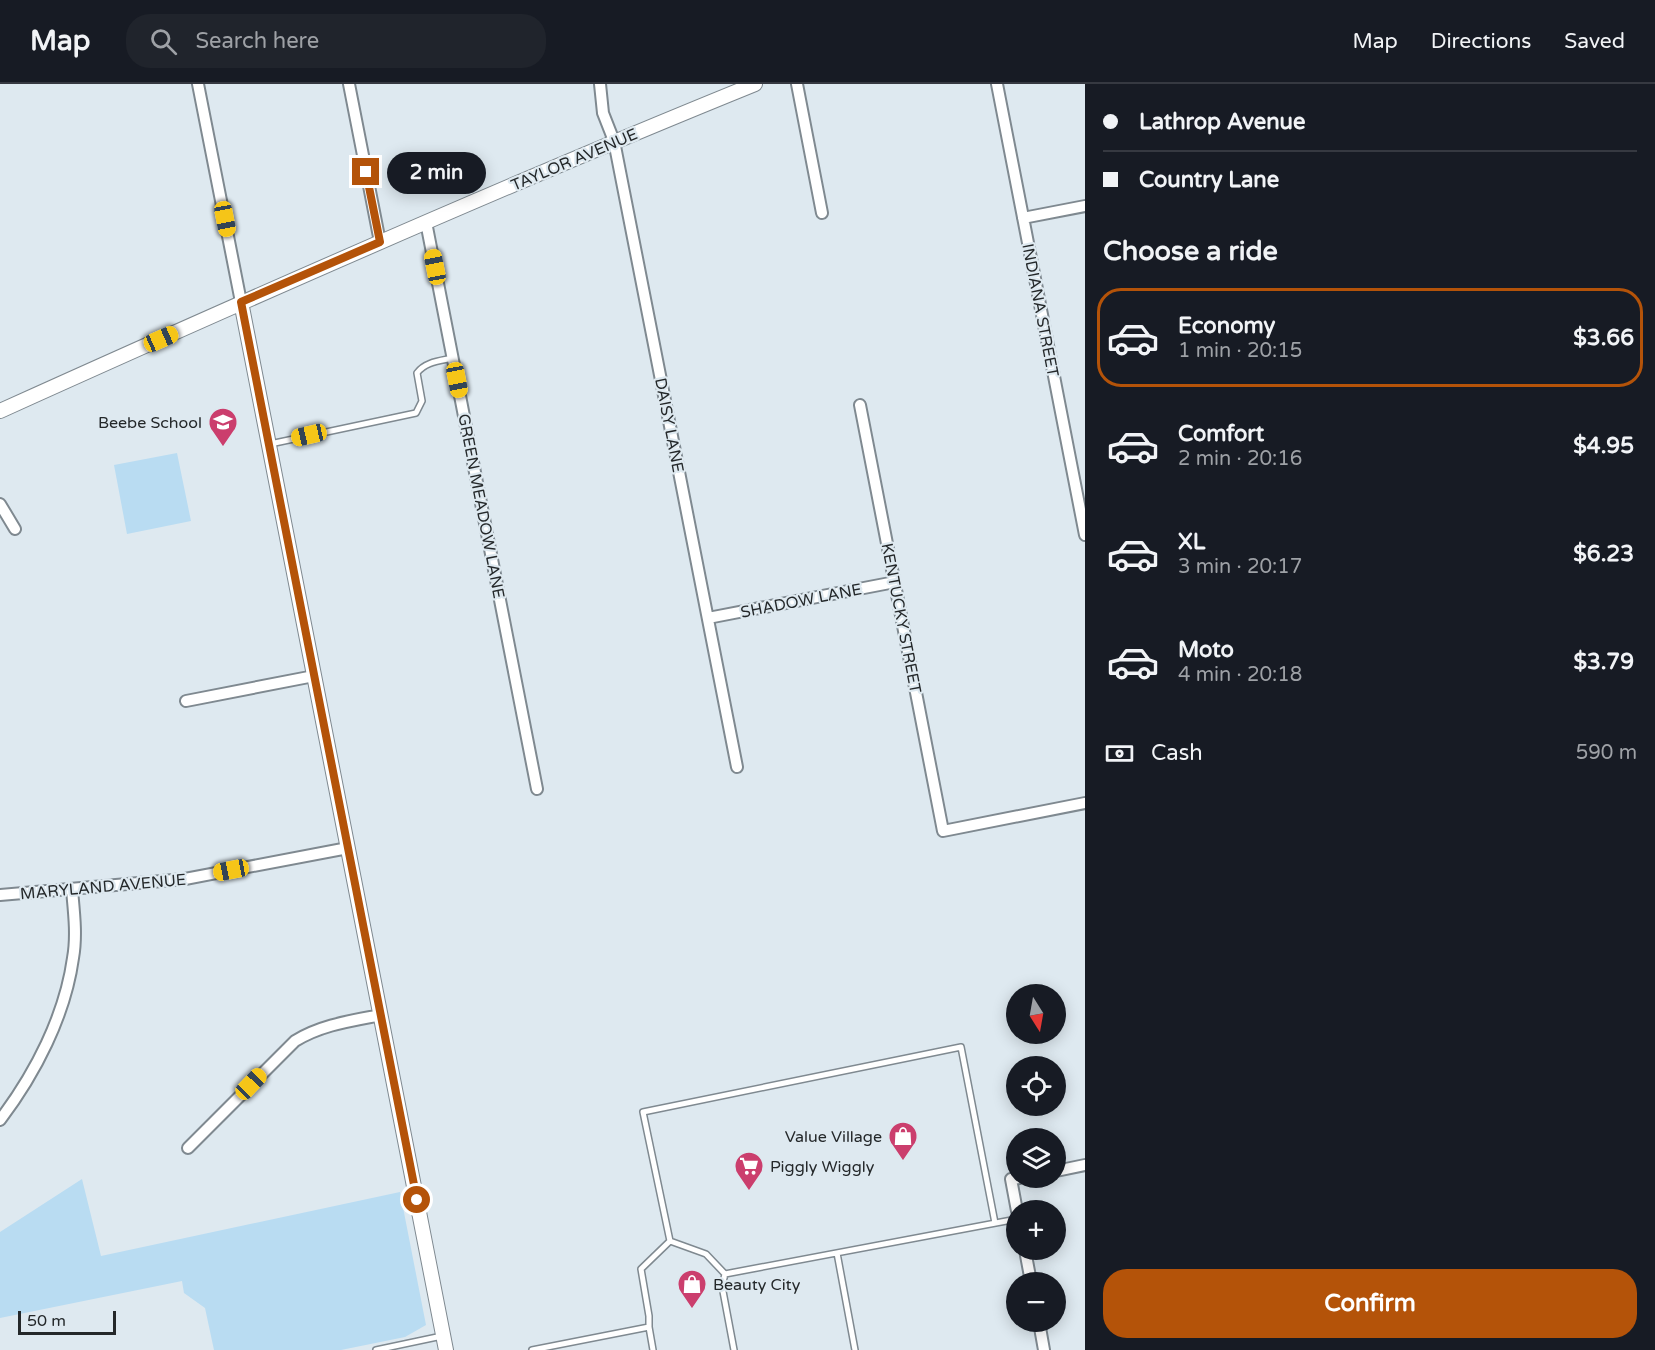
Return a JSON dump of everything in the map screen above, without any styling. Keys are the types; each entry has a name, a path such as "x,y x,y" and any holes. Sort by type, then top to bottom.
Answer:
{"street":[{"path":"198,84 445,1343"},
{"path":"349,84 380,242"},
{"name":"DAISY LANE","path":"600,84 603,113 614,141 737,767"},
{"name":"TAYLOR AVENUE","path":"0,411 241,302 614,141 755,84"},
{"path":"797,84 822,213"},
{"name":"INDIANA STREET","path":"997,84 1085,535"},
{"path":"1023,218 1085,206"},
{"name":"GREEN MEADOW LANE","path":"426,222 537,789"},
{"name":"KENTUCKY STREET","path":"860,405 943,831 1085,803"},
{"path":"0,504 15,529"},
{"name":"SHADOW LANE","path":"708,618 895,582"},
{"path":"186,701 314,676"},
{"name":"MARYLAND AVENUE","path":"0,895 184,879 348,848"},
{"path":"0,1120 27,1080 42,1052 67,986 75,935 72,890"},
{"path":"188,1148 295,1041 309,1032 326,1026 381,1015"},
{"path":"1066,1169 1085,1165"},
{"path":"1041,1332 1044,1350"}],"lane":[{"path":"269,444 416,413 422,401 417,373 421,367 432,362 453,358"},
{"path":"670,1241 643,1112 961,1047 995,1223"},
{"path":"725,1274 1006,1221"},
{"path":"670,1241 706,1254 725,1274"},
{"path":"653,1350 641,1269 670,1241"},
{"path":"837,1253 855,1350"},
{"path":"725,1274 722,1286 734,1350"},
{"path":"532,1350 649,1328"},
{"path":"376,1350 445,1343"}],"shaded area":[{"path":"177,453 191,521 127,534 114,465"},
{"path":"82,1179 101,1256 400,1192 426,1325 405,1337 341,1350 214,1350 205,1308 184,1293 182,1281 0,1318 0,1232"}],"place":[{"name":"Beebe School","path":"223,448"},
{"name":"Value Village","path":"903,1162"},
{"name":"Piggly Wiggly","path":"749,1192"},
{"name":"Beauty City","path":"692,1310"}],"route":[{"path":"366,172 380,242 241,302 417,1200"}]}
